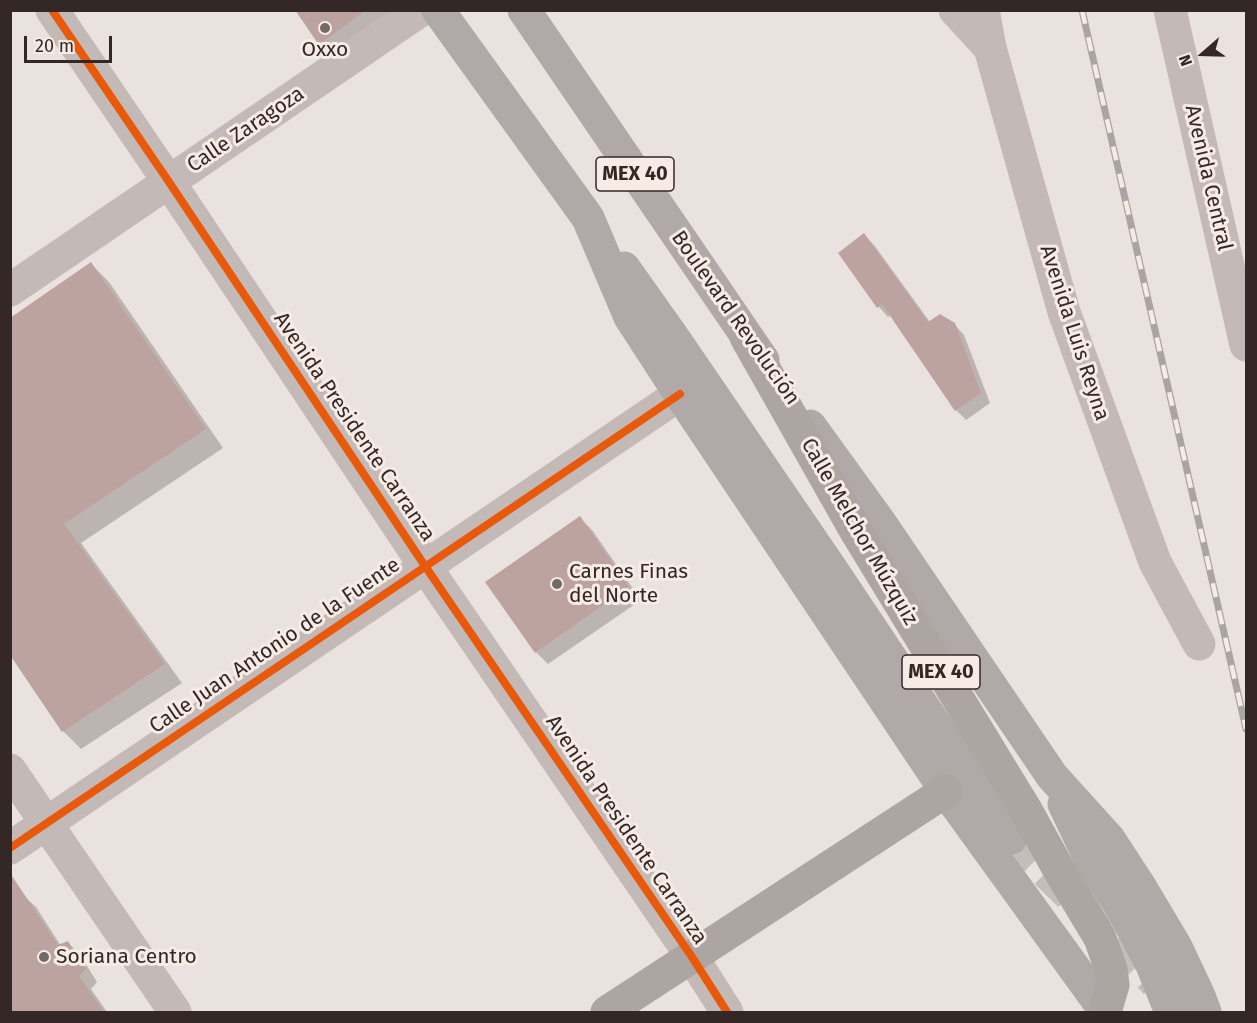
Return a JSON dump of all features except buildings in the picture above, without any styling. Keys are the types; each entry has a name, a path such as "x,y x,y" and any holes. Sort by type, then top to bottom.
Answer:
{"highway":[{"name":"Calle Melchor Múzquiz","path":"746,337 856,533 1026,810 1100,939 1112,969 1113,986 1106,1012"},
{"path":"607,1012 946,791"}],"main road":[{"name":"MEX 40","path":"438,10 588,218 630,317 680,394 946,791 1106,1012"},
{"name":"Boulevard Revolución","path":"524,10 746,337 881,524 1052,776 1109,839 1176,947 1205,1012"},
{"path":"588,218 675,340 832,570 1011,838"},
{"path":"1052,776 1092,863 1119,903 1152,965 1171,1012"}],"street":[{"name":"Avenida Presidente Carranza","path":"52,10 727,1012"},
{"name":"Calle Zaragoza","path":"10,290 421,10"},
{"path":"956,10 990,48"},
{"name":"Avenida Luis Reyna","path":"983,10 990,48 1064,312 1155,562 1199,644"},
{"name":"Avenida Central","path":"1170,10 1246,345"},
{"name":"Calle Juan Antonio de la Fuente","path":"10,848 680,394"},
{"path":"10,770 175,1012"}],"tunnel":[{"path":"1011,838 1114,938 1156,983"}],"railway":[{"path":"1082,10 1246,729"}],"cycle path":[{"path":"52,10 727,1012"},
{"path":"10,848 680,394"}],"place":[{"name":"Oxxo","path":"325,28"},
{"name":"Carnes Finas del Norte","path":"557,584"},
{"name":"Soriana Centro","path":"44,957"}]}
